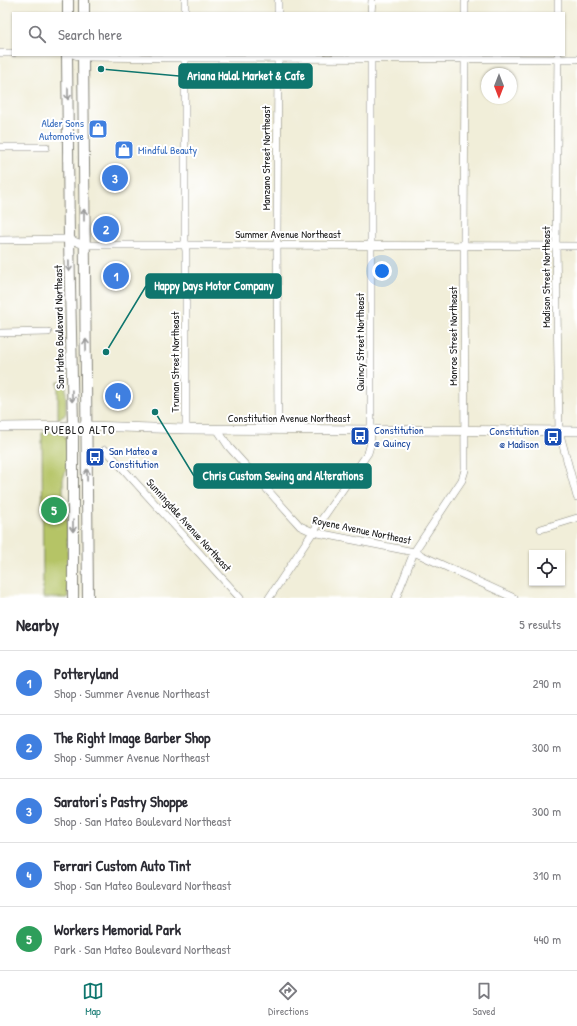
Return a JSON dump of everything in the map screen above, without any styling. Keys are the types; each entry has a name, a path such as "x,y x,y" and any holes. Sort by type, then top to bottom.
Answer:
{"main road":[{"path":"68,0 68,12"},
{"path":"84,0 84,12"},
{"name":"San Mateo Boulevard Northeast","path":"68,56 69,239 73,426 73,598"},
{"path":"80,56 87,426 88,598"}],"street":[{"path":"185,0 185,12"},
{"path":"278,0 278,12"},
{"path":"372,0 372,12"},
{"path":"465,0 465,12"},
{"path":"558,0 558,12"},
{"path":"0,53 12,53"},
{"path":"80,56 558,57 577,59"},
{"name":"Truman Street Northeast","path":"184,57 186,429"},
{"name":"Manzano Street Northeast","path":"278,57 278,430"},
{"name":"Quincy Street Northeast","path":"269,598 368,453 370,446 372,57"},
{"name":"Monroe Street Northeast","path":"396,598 414,552 462,480 465,470 465,57"},
{"name":"Madison Street Northeast","path":"558,57 556,245 559,431 577,497"},
{"path":"0,147 46,147"},
{"name":"Summer Avenue Northeast","path":"0,240 69,239 84,245 577,246"},
{"path":"0,333 48,332"},
{"name":"Constitution Avenue Northeast","path":"0,427 87,426 186,429 371,431 577,431"},
{"name":"Royene Avenue Northeast","path":"217,429 229,446 300,526 313,532 414,552 514,598"},
{"name":"Sunningdale Avenue Northeast","path":"105,450 114,458 240,598"},
{"path":"540,529 577,518"}],"green space":[{"path":"58,382 66,382 66,413 58,419"},
{"path":"42,433 58,433 64,435 66,438 67,468 63,479 63,505 67,515 68,598 43,598"}],"place":[{"name":"Ariana Halal Market & Cafe","path":"101,69"},
{"name":"Alder Sons Automotive","path":"98,129"},
{"name":"Mindful Beauty","path":"124,150"},
{"name":"Saratori's Pastry Shoppe","path":"115,178"},
{"name":"The Right Image Barber Shop","path":"106,229"},
{"name":"Potteryland","path":"116,276"},
{"name":"Happy Days Motor Company","path":"106,352"},
{"name":"Ferrari Custom Auto Tint","path":"118,396"},
{"name":"Chris Custom Sewing and Alterations","path":"155,412"},
{"name":"Constitution @ Quincy","path":"360,436"},
{"name":"Constitution @ Madison","path":"553,437"},
{"name":"San Mateo @ Constitution","path":"95,457"},
{"name":"Workers Memorial Park","path":"54,510"}],"district":[{"name":"PUEBLO ALTO","path":"80,429"}]}
